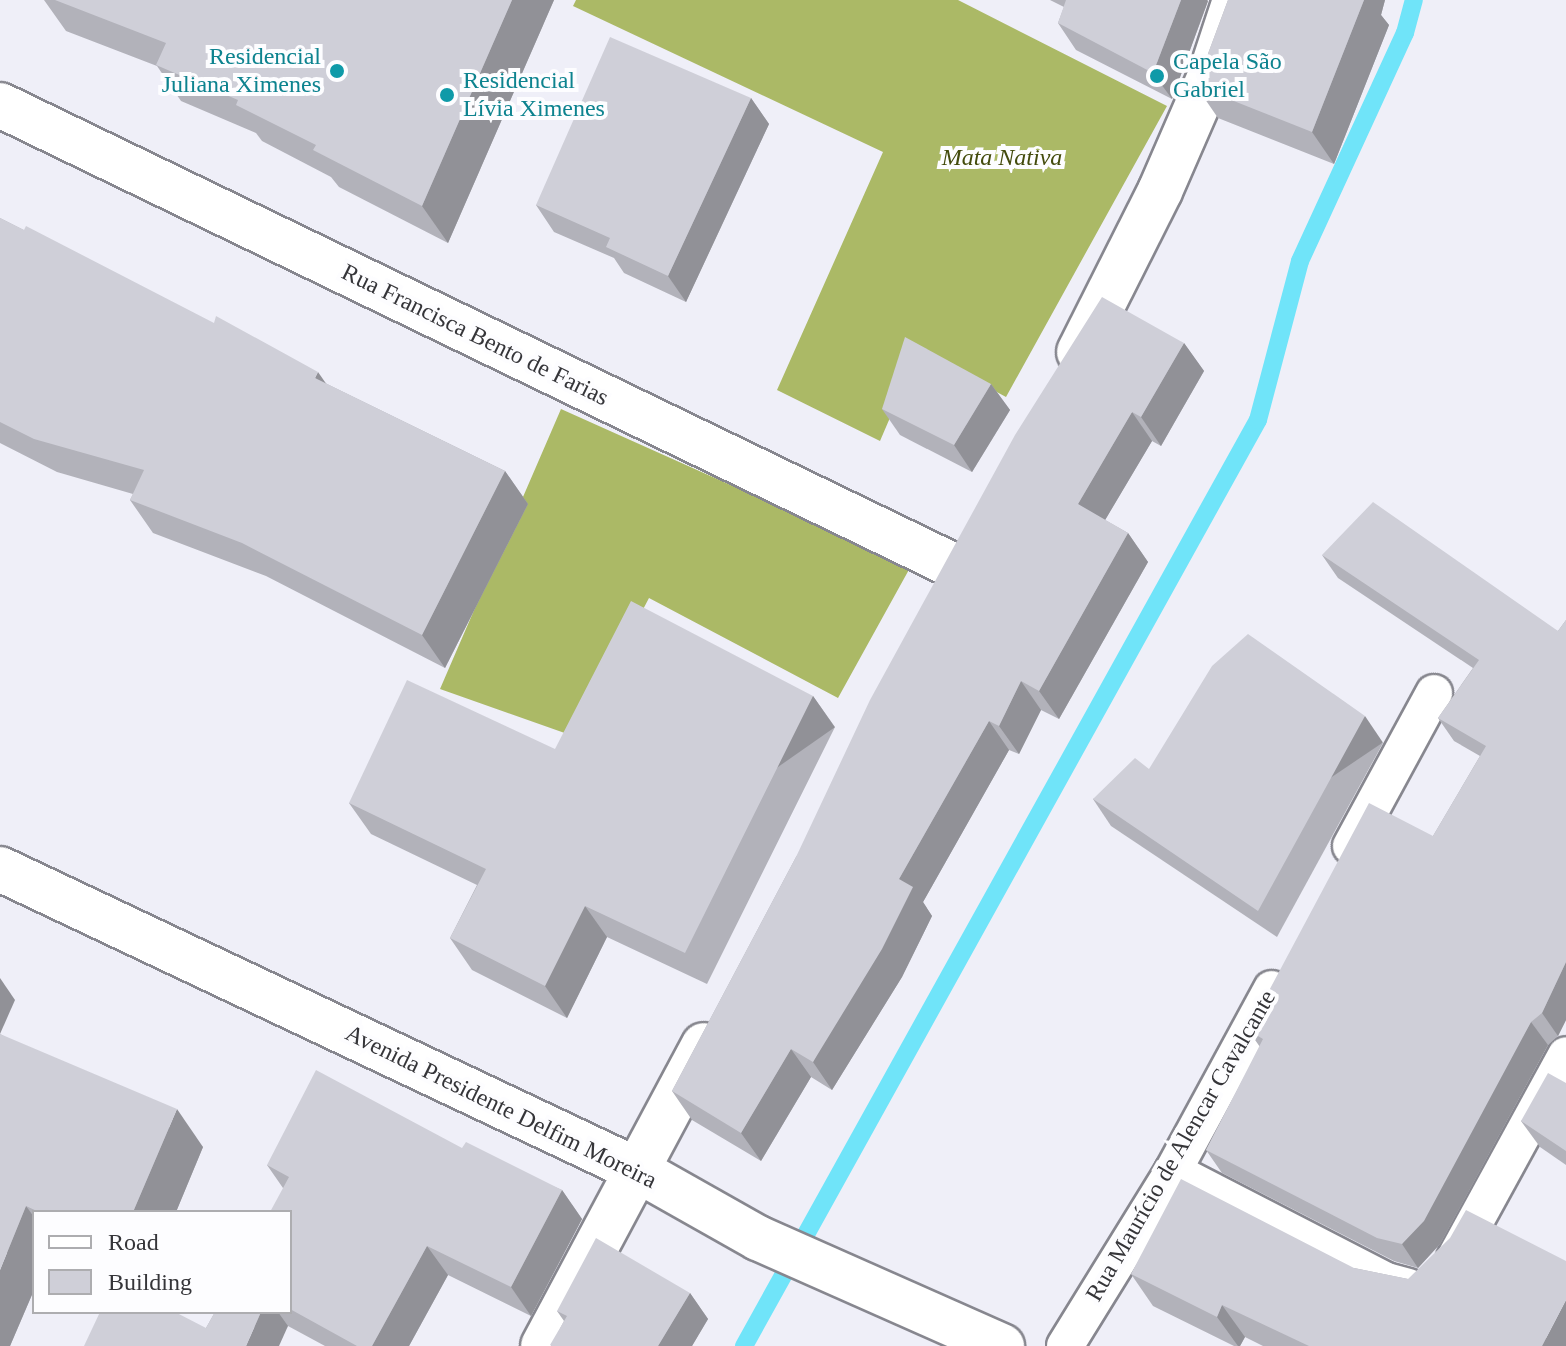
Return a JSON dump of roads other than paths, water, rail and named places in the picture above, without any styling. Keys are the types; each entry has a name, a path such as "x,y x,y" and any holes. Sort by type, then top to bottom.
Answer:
{"street":[{"path":"1055,388 1088,338 1160,191 1210,76 1235,0"},
{"name":"Rua Francisca Bento de Farias","path":"0,105 950,564"},
{"path":"927,606 971,526"},
{"name":"Avenida Presidente Delfim Moreira","path":"0,869 639,1171 758,1238 1002,1346"},
{"path":"543,1346 720,1015"}],"lane":[{"path":"1337,870 1434,693"},
{"name":"Rua Maurício de Alencar Cavalcante","path":"1065,1346 1173,1171 1292,952"},
{"path":"1173,1171 1386,1281 1425,1291 1457,1256 1566,1055"}],"waterway":[{"path":"744,1346 1258,420 1300,261 1405,33 1414,0"}],"place":[{"name":"Residencial Juliana Ximenes","path":"337,71"},
{"name":"Capela São Gabriel","path":"1157,76"},
{"name":"Residencial Lívia Ximenes","path":"447,95"}],"park label":[{"name":"Mata Nativa","path":"1002,158"}]}
